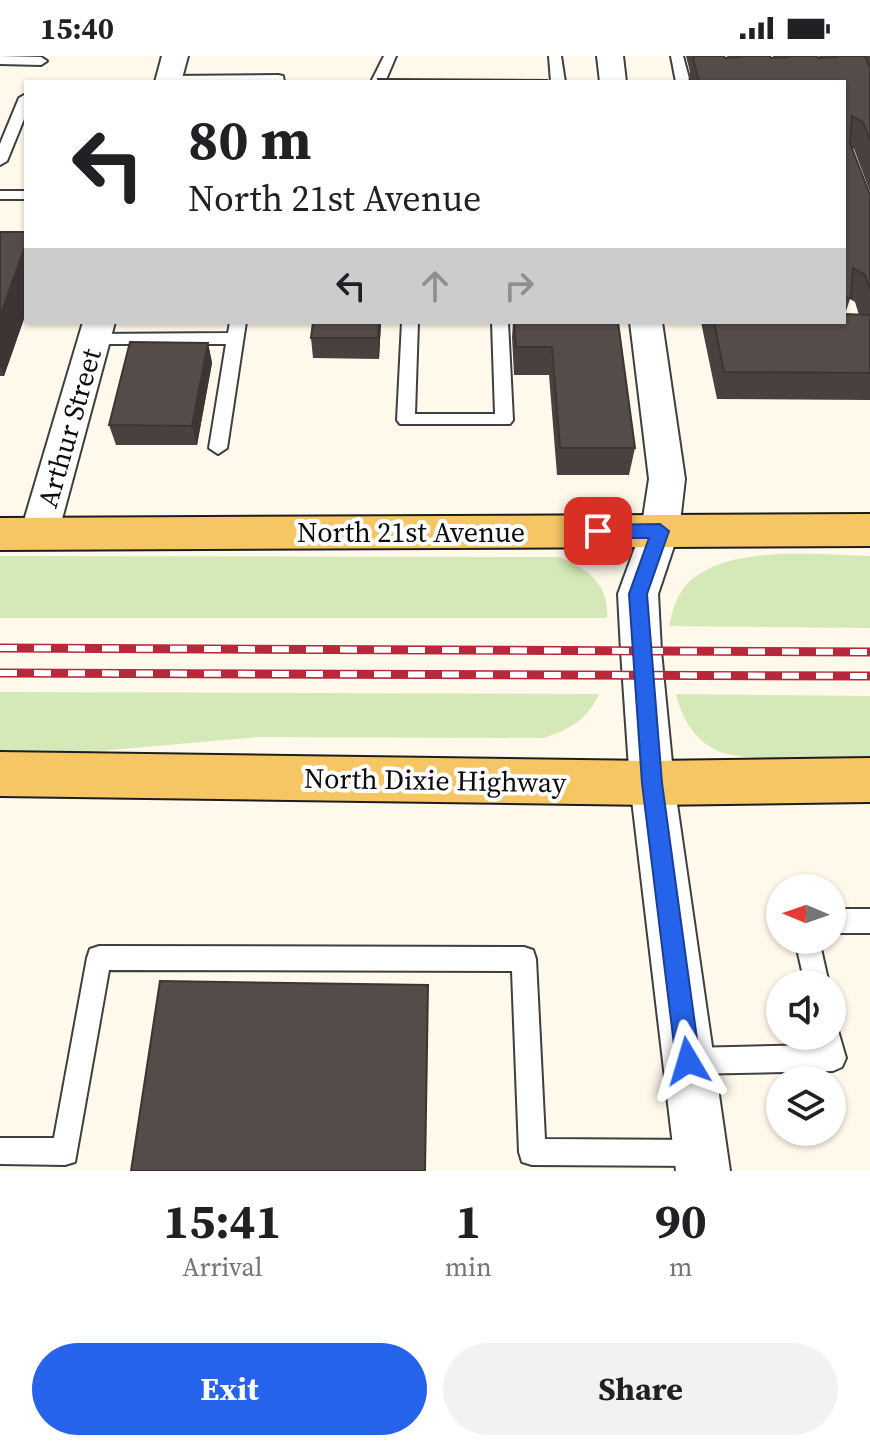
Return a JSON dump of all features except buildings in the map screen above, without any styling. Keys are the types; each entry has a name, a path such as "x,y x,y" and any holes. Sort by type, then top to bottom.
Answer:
{"main road":[{"name":"North 21st Avenue","path":"19,534 870,530"},
{"name":"North Dixie Highway","path":"0,774 652,783 870,780"}],"street":[{"path":"610,56 613,80"},
{"path":"646,324 667,479 660,531 638,594 652,783 702,1162"},
{"name":"Arthur Street","path":"19,534 97,331"}],"lane":[{"path":"379,80 390,56"},
{"path":"555,56 558,80"},
{"path":"677,56 683,80"},
{"path":"0,60 41,63"},
{"path":"170,73 278,80"},
{"path":"0,161 24,103"},
{"path":"0,195 24,195"},
{"path":"410,324 406,420 504,420 500,324"},
{"path":"97,331 237,330 218,448"},
{"path":"846,921 870,921"},
{"path":"0,1151 65,1152 99,958 524,959 532,1152 702,1162"},
{"path":"688,1061 833,1058 831,1050"}],"green space":[{"path":"775,554 870,556 870,628 669,626 676,602 689,582 706,570 727,562"},
{"path":"0,556 560,557 595,579 604,596 607,618 0,618"},
{"path":"0,692 599,694 589,711 577,722 544,738 258,737 41,756 0,756"},
{"path":"676,694 870,696 870,757 766,759 727,754 714,749 694,733"}],"railway":[{"path":"0,648 870,652"},
{"path":"0,673 870,676"}],"route":[{"path":"598,531 660,531 638,594 641,651 652,783 688,1061"}]}
